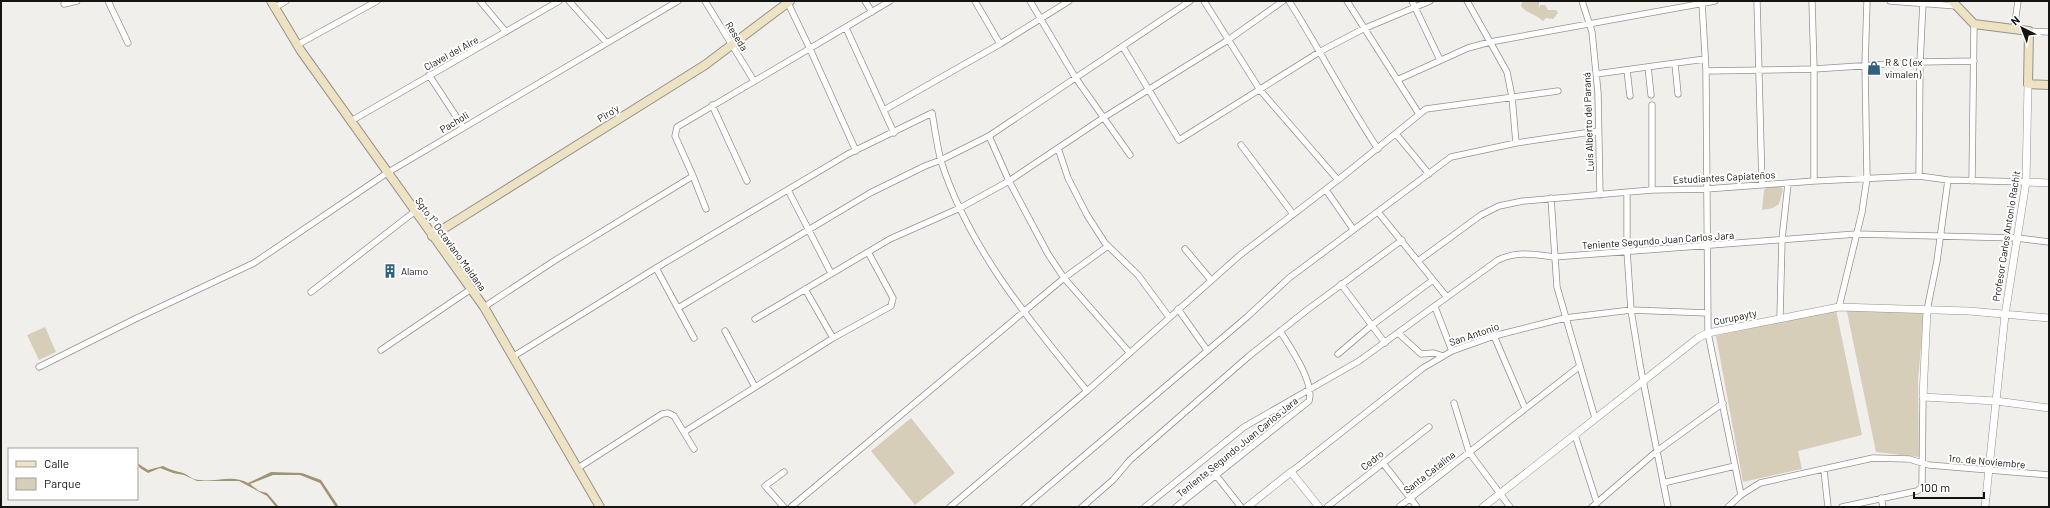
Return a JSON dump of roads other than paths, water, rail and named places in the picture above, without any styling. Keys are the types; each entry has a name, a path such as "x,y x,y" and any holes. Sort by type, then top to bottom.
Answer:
{"main road":[{"name":"Piro'y","path":"432,236 705,65 788,2"},
{"name":"Sgto 1° Octaviano Maidana","path":"273,4 297,45 414,212 484,307 514,356 600,507"},
{"path":"1954,4 1974,24 2029,31"},
{"name":"Profesor Carlos Antonio Rachit","path":"2028,84 2029,31"},
{"path":"2028,84 2049,85"}],"street":[{"path":"64,4 77,1"},
{"path":"108,1 128,43"},
{"path":"273,4 286,1"},
{"path":"297,45 377,1"},
{"path":"480,1 506,32"},
{"name":"Clavel del Aire","path":"351,121 559,1"},
{"path":"569,1 606,42"},
{"name":"Pacholi","path":"39,367 135,319 254,263 387,173 606,42 678,1"},
{"name":"Reseda","path":"705,1 754,81"},
{"path":"865,1 872,12"},
{"path":"706,209 675,136 674,131 677,127 890,1"},
{"path":"976,1 1000,44"},
{"path":"1030,1 1075,77 1130,155"},
{"path":"884,110 1041,20 1069,1"},
{"path":"678,308 870,193 989,136 1190,1"},
{"path":"1204,1 1260,90 1338,180"},
{"path":"755,320 890,239 960,208 1009,180 1103,118 1228,40 1283,1"},
{"path":"1289,1 1321,51 1352,109 1378,149"},
{"path":"1347,1 1363,29 1419,114"},
{"path":"1412,1 1416,6 1440,60"},
{"path":"1123,47 1179,140 1321,51 1363,29 1430,1"},
{"path":"1467,1 1507,72 1512,97 1516,143"},
{"name":"Luis Alberto del Paraná","path":"1582,1 1589,23 1596,74 1600,195"},
{"path":"1397,80 1468,48 1490,42 1715,1"},
{"path":"1757,1 1762,185"},
{"path":"1812,1 1814,69 1814,181"},
{"path":"1839,306 1856,234 1867,178 1867,1"},
{"path":"1890,1 1954,4"},
{"path":"2014,30 2018,1"},
{"path":"788,2 856,151"},
{"path":"1702,3 1706,58 1706,246 1708,333 1741,495 1728,507"},
{"path":"1919,176 1920,62 1923,3"},
{"path":"1972,181 1974,24"},
{"path":"846,28 894,133"},
{"path":"2029,31 2049,32"},
{"path":"1596,74 1675,64 1706,58"},
{"path":"1706,71 1814,69 1920,62 1974,61"},
{"path":"1675,64 1678,94"},
{"path":"1648,67 1650,95"},
{"path":"1627,70 1630,96"},
{"path":"429,75 463,127"},
{"name":"Profesor Carlos Antonio Rachit","path":"1985,507 2004,315 2026,182 2028,84"},
{"path":"950,507 1087,391 1211,280 1293,214 1378,149 1426,109 1558,91"},
{"path":"712,105 747,181"},
{"path":"1652,105 1652,190"},
{"path":"514,356 656,268 788,190 856,151 932,113 941,160 960,208 1004,286 1087,391"},
{"path":"1024,507 1289,278 1451,157 1516,143 1598,130"},
{"path":"1396,134 1429,174"},
{"path":"989,136 1009,180 1048,254 1064,278 1130,353"},
{"path":"1241,145 1293,214"},
{"path":"1058,148 1068,178 1087,215 1108,246 1138,275 1169,317"},
{"path":"484,307 554,261 693,176"},
{"name":"Estudiantes Capiateños","path":"1418,261 1481,215 1499,206 1551,198 1652,190 1706,189 1814,181 1919,176 1948,180 2049,183"},
{"path":"1842,507 1920,490 1924,483 1923,397 1928,310 1937,261 1948,180"},
{"path":"1780,317 1782,239 1788,184"},
{"path":"788,190 832,273"},
{"path":"1326,190 1353,229"},
{"path":"1627,193 1627,250 1631,310 1656,451 1668,507"},
{"path":"1551,198 1556,287 1595,418"},
{"path":"311,292 414,212"},
{"path":"1378,212 1446,296"},
{"name":"Teniente Segundo Juan Carlos Jara","path":"1144,507 1244,427 1359,361 1435,307 1446,296 1498,260 1511,254 1522,253 1554,257 1627,250 1706,246 1856,234 2017,238 2049,242"},
{"path":"1082,507 1113,480 1130,460 1280,331 1341,284 1402,240"},
{"path":"791,507 1064,278 1108,246"},
{"path":"1185,249 1211,280"},
{"path":"684,432 833,338 887,309 893,302 893,298 868,252"},
{"path":"656,268 694,338"},
{"path":"1338,354 1372,325 1433,280"},
{"path":"1341,284 1385,343"},
{"path":"381,350 471,288"},
{"path":"805,289 833,338"},
{"name":"Curupayty","path":"1483,507 1698,338 1708,333 1839,306 2049,318"},
{"path":"1435,307 1452,350"},
{"path":"1178,309 1206,350"},
{"name":"San Antonio","path":"1247,507 1423,368 1452,350 1494,336 1565,318 1631,310 1708,313"},
{"path":"724,331 755,387"},
{"path":"1280,331 1294,354 1310,388"},
{"path":"1398,333 1421,354 1434,353 1443,356"},
{"path":"1494,336 1525,408"},
{"name":"Santa Catalina","path":"1399,507 1580,366"},
{"name":"Teniente Segundo Juan Carlos Jara","path":"1176,507 1215,474 1308,401 1310,388"},
{"path":"1923,397 1996,401 2049,408"},
{"path":"1454,403 1469,452 1510,507"},
{"path":"1575,435 1594,505 1656,451 1723,403"},
{"path":"578,468 662,414 668,413 674,416 694,449"},
{"name":"Cedro","path":"1327,507 1429,427"},
{"name":"1ro. de Noviembre","path":"1741,495 1749,488 1760,483 1873,458 1909,459 1929,465 2049,475"},
{"path":"1383,463 1417,507"},
{"path":"1663,483 1735,466"},
{"path":"1824,470 1828,507"},
{"path":"784,472 765,486 784,507"},
{"path":"1291,472 1320,507"},
{"path":"1215,474 1241,507"},
{"path":"1881,498 1883,507"}],"place":[{"name":"R & C (ex vimalen)","path":"1874,68"},
{"name":"Alamo","path":"390,271"}]}
